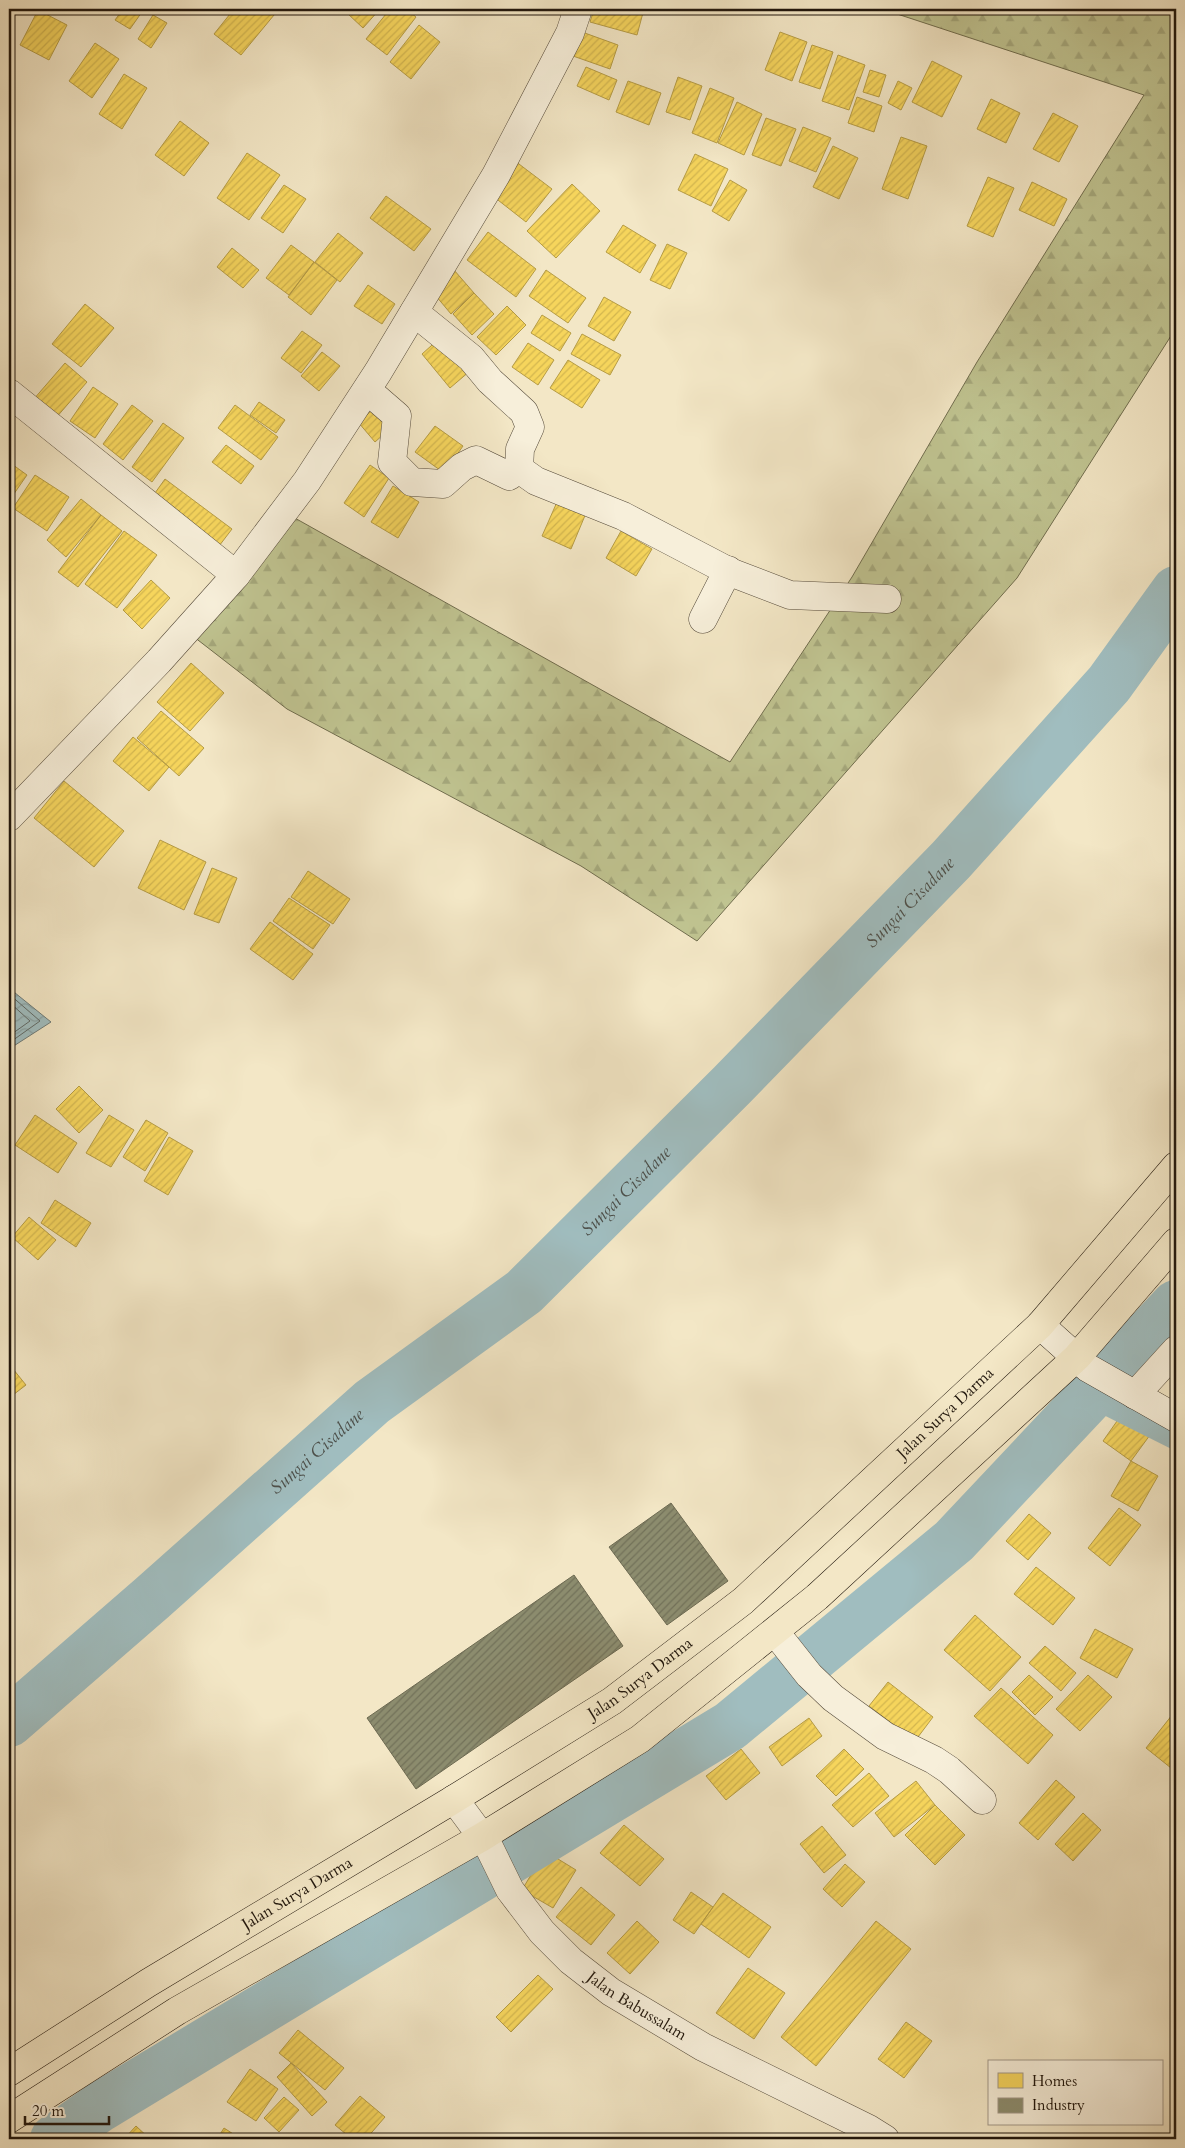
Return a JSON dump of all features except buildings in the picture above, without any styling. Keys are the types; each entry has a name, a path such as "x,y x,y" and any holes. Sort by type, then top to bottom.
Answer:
{"main road":[{"name":"Jalan Surya Darma","path":"9,2072 148,1983 454,1799 612,1701 743,1601 1040,1326 1176,1166"},
{"path":"9,2119 177,2011 485,1841 640,1739 778,1636 817,1597 1083,1363 1176,1242"}],"street":[{"path":"9,817 159,661 236,575 307,481 367,390 496,175 570,32 578,9"},
{"path":"414,312 462,350 490,381 524,412 530,427 520,449 519,469"},
{"path":"367,390 397,416 392,462 412,482 442,484 462,468 476,460 509,476 519,469"},
{"path":"9,393 236,575"},
{"path":"519,469 536,481 623,516 728,570 790,595 887,599"},
{"path":"703,619 728,570"},
{"path":"1040,1326 1083,1363 1176,1418"},
{"path":"1133,1394 1176,1350"},
{"path":"778,1636 809,1675 833,1698 885,1736 941,1765 958,1777 982,1800"},
{"name":"Jalan Babussalam","path":"454,1799 485,1841 510,1890 548,1938 571,1961 611,1992 703,2047 885,2139"}],"green space":[{"path":"882,9 1176,9 1176,328 1017,578 697,941 581,866 287,709 185,630 293,517 730,762 852,577 977,362 1144,95"}],"water":[{"path":"9,988 51,1022 9,1049"}],"waterway":[{"name":"Sungai Cisadane","path":"9,1722 152,1598 372,1402 524,1292 732,1085 951,860 1109,684 1176,591"},
{"path":"55,2139 100,2107 730,1726 954,1541 1176,1305"},
{"path":"1092,1393 1176,1435"}]}
